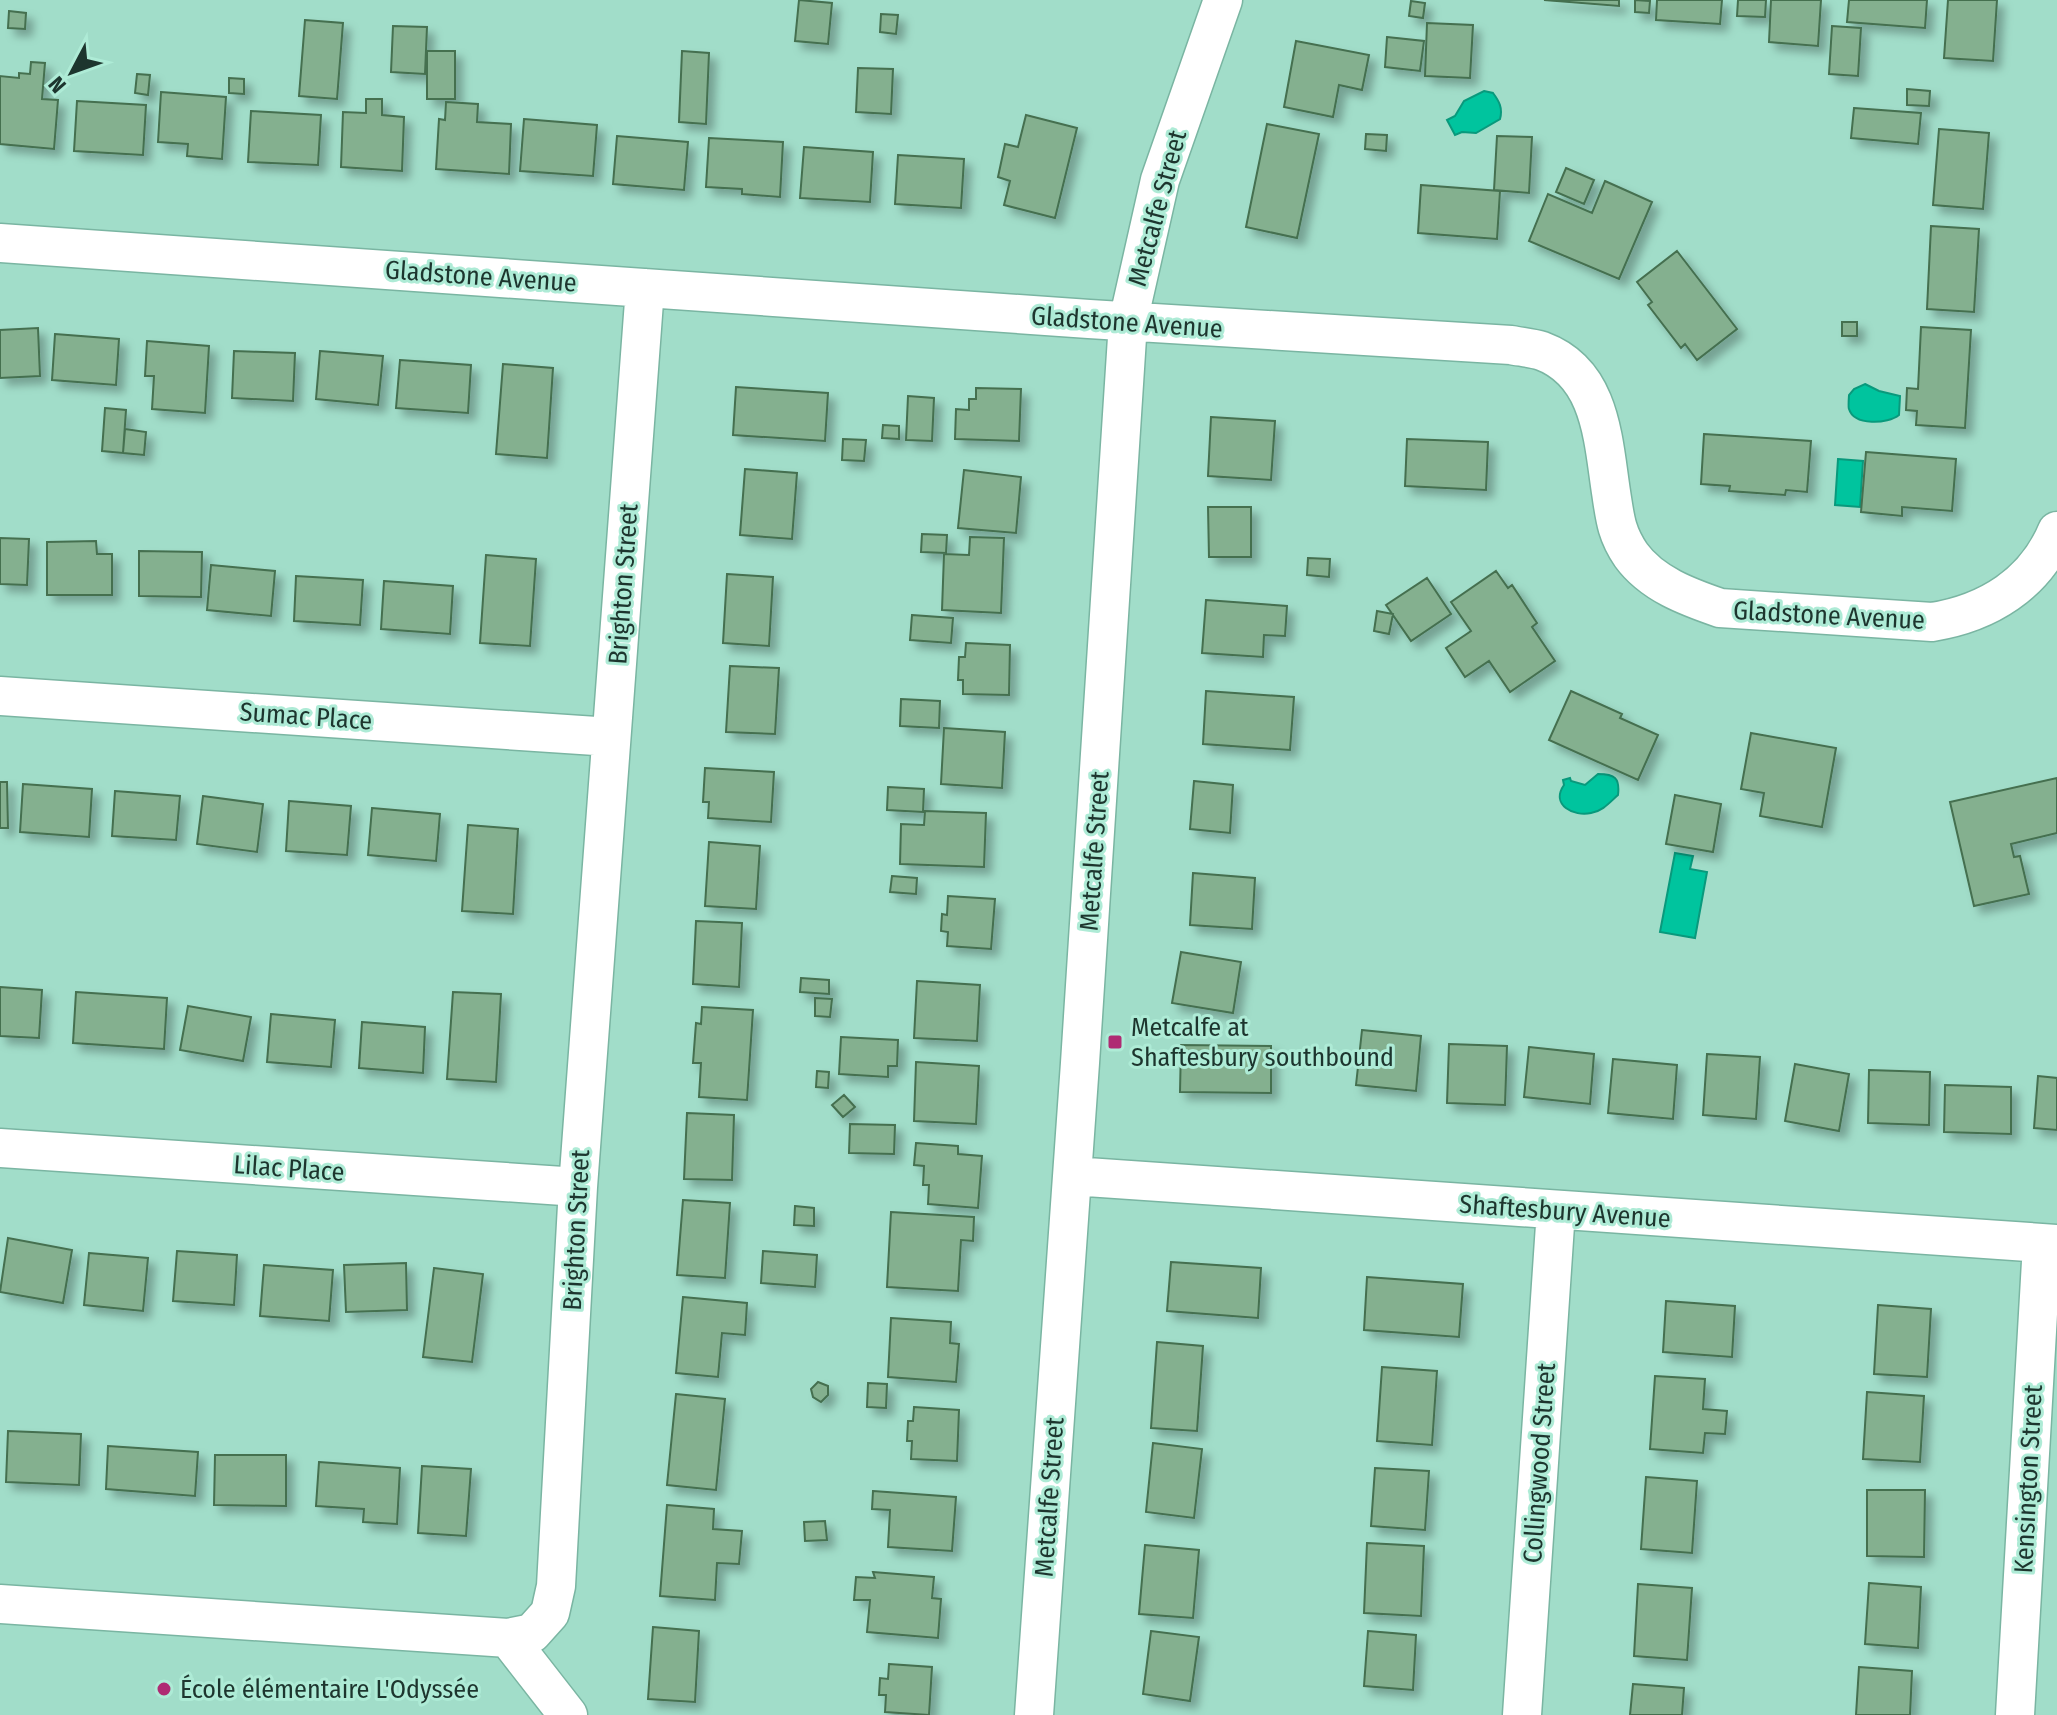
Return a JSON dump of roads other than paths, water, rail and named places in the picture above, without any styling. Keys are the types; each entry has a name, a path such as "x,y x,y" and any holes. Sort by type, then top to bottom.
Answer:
{"street":[{"name":"Metcalfe Street","path":"1034,1715 1128,322 1160,180 1223,0"},
{"name":"Gladstone Avenue","path":"0,243 1128,322 1511,345 1541,351 1562,362 1580,377 1594,402 1603,436 1617,530 1633,557 1668,586 1687,597 1720,608 1932,622 1954,619 2006,594 2037,565 2049,550 2057,531"},
{"name":"Brighton Street","path":"0,1604 508,1638 532,1633 550,1613 556,1586 578,1187 645,288"},
{"name":"Sumac Place","path":"0,696 611,737"},
{"name":"Lilac Place","path":"0,1148 578,1187"},
{"name":"Shaftesbury Avenue","path":"1072,1176 2050,1244"},
{"name":"Collingwood Street","path":"1522,1715 1556,1210"},
{"name":"Kensington Street","path":"2015,1715 2050,1244"},
{"path":"508,1638 568,1715"}],"place":[{"name":"Metcalfe at Shaftesbury southbound","path":"1115,1042"},
{"name":"École élémentaire L'Odyssée","path":"164,1689"}]}
